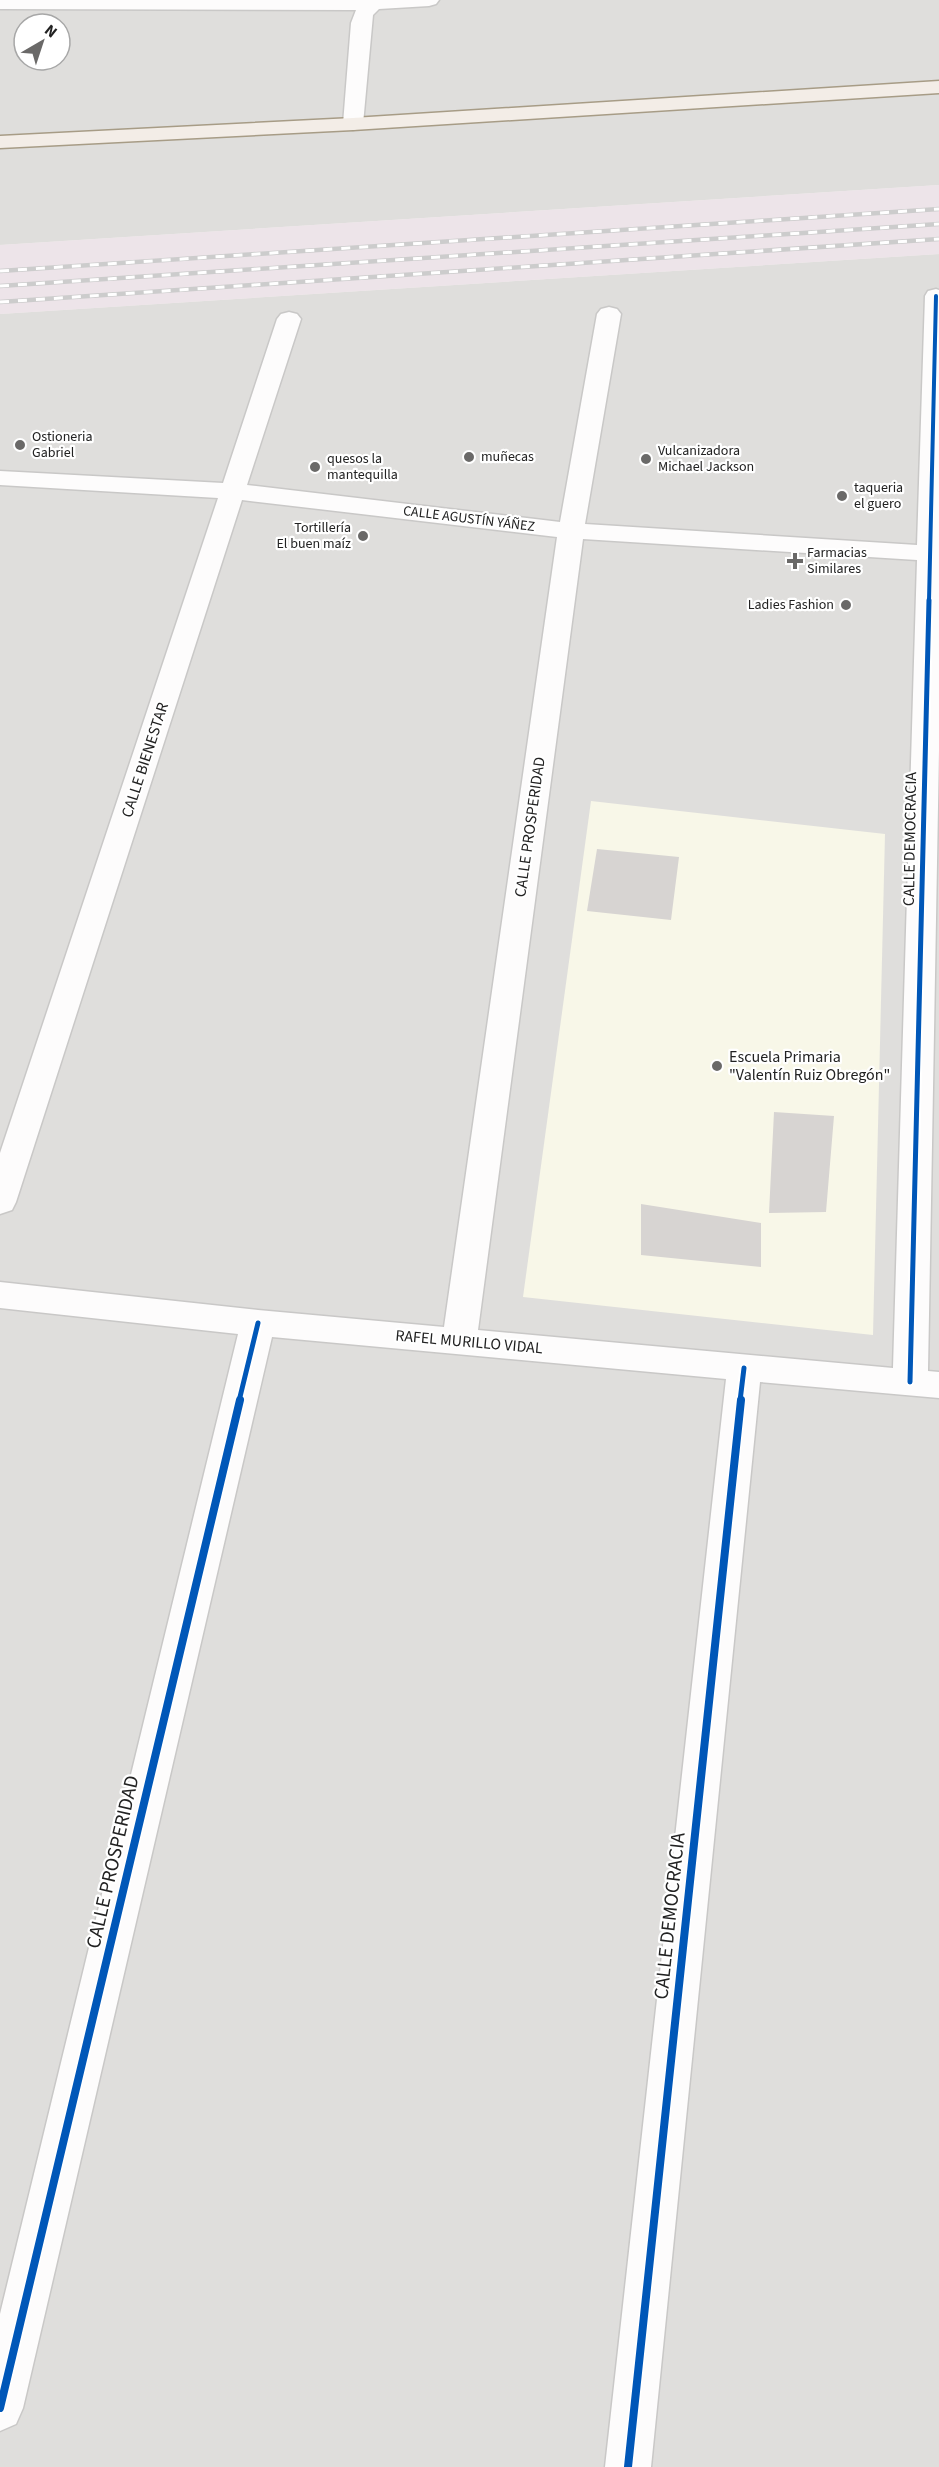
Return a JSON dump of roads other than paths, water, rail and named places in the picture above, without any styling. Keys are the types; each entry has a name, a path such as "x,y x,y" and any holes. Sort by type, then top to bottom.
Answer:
{"main road":[{"path":"0,142 353,124 939,87"}],"street":[{"path":"0,3 429,0"},
{"path":"353,124 361,23 364,13 375,2"},
{"name":"CALLE DEMOCRACIA","path":"925,1384 936,296"},
{"name":"CALLE PROSPERIDAD","path":"459,1341 571,531 609,314"},
{"name":"CALLE BIENESTAR","path":"0,1202 289,319"},
{"name":"CALLE AGUSTÍN YÁÑEZ","path":"0,478 233,491 571,531 935,554"},
{"name":"RAFEL MURILLO VIDAL","path":"0,1295 258,1323 925,1384"},
{"name":"CALLE PROSPERIDAD","path":"0,2408 258,1323"},
{"name":"CALLE DEMOCRACIA","path":"628,2467 744,1368"}],"railway":[{"path":"0,271 939,209"},
{"path":"0,286 939,224"},
{"path":"0,302 939,239"}],"place":[{"name":"Ostioneria Gabriel","path":"20,445"},
{"name":"muñecas","path":"469,457"},
{"name":"Vulcanizadora Michael Jackson","path":"646,459"},
{"name":"quesos la mantequilla","path":"315,467"},
{"name":"taqueria el guero","path":"842,496"},
{"name":"Tortillería El buen maíz","path":"363,536"},
{"name":"Farmacias Similares","path":"795,561"},
{"name":"Ladies Fashion","path":"846,605"},
{"name":"Escuela Primaria \"Valentín Ruiz Obregón\"","path":"717,1066"}]}
